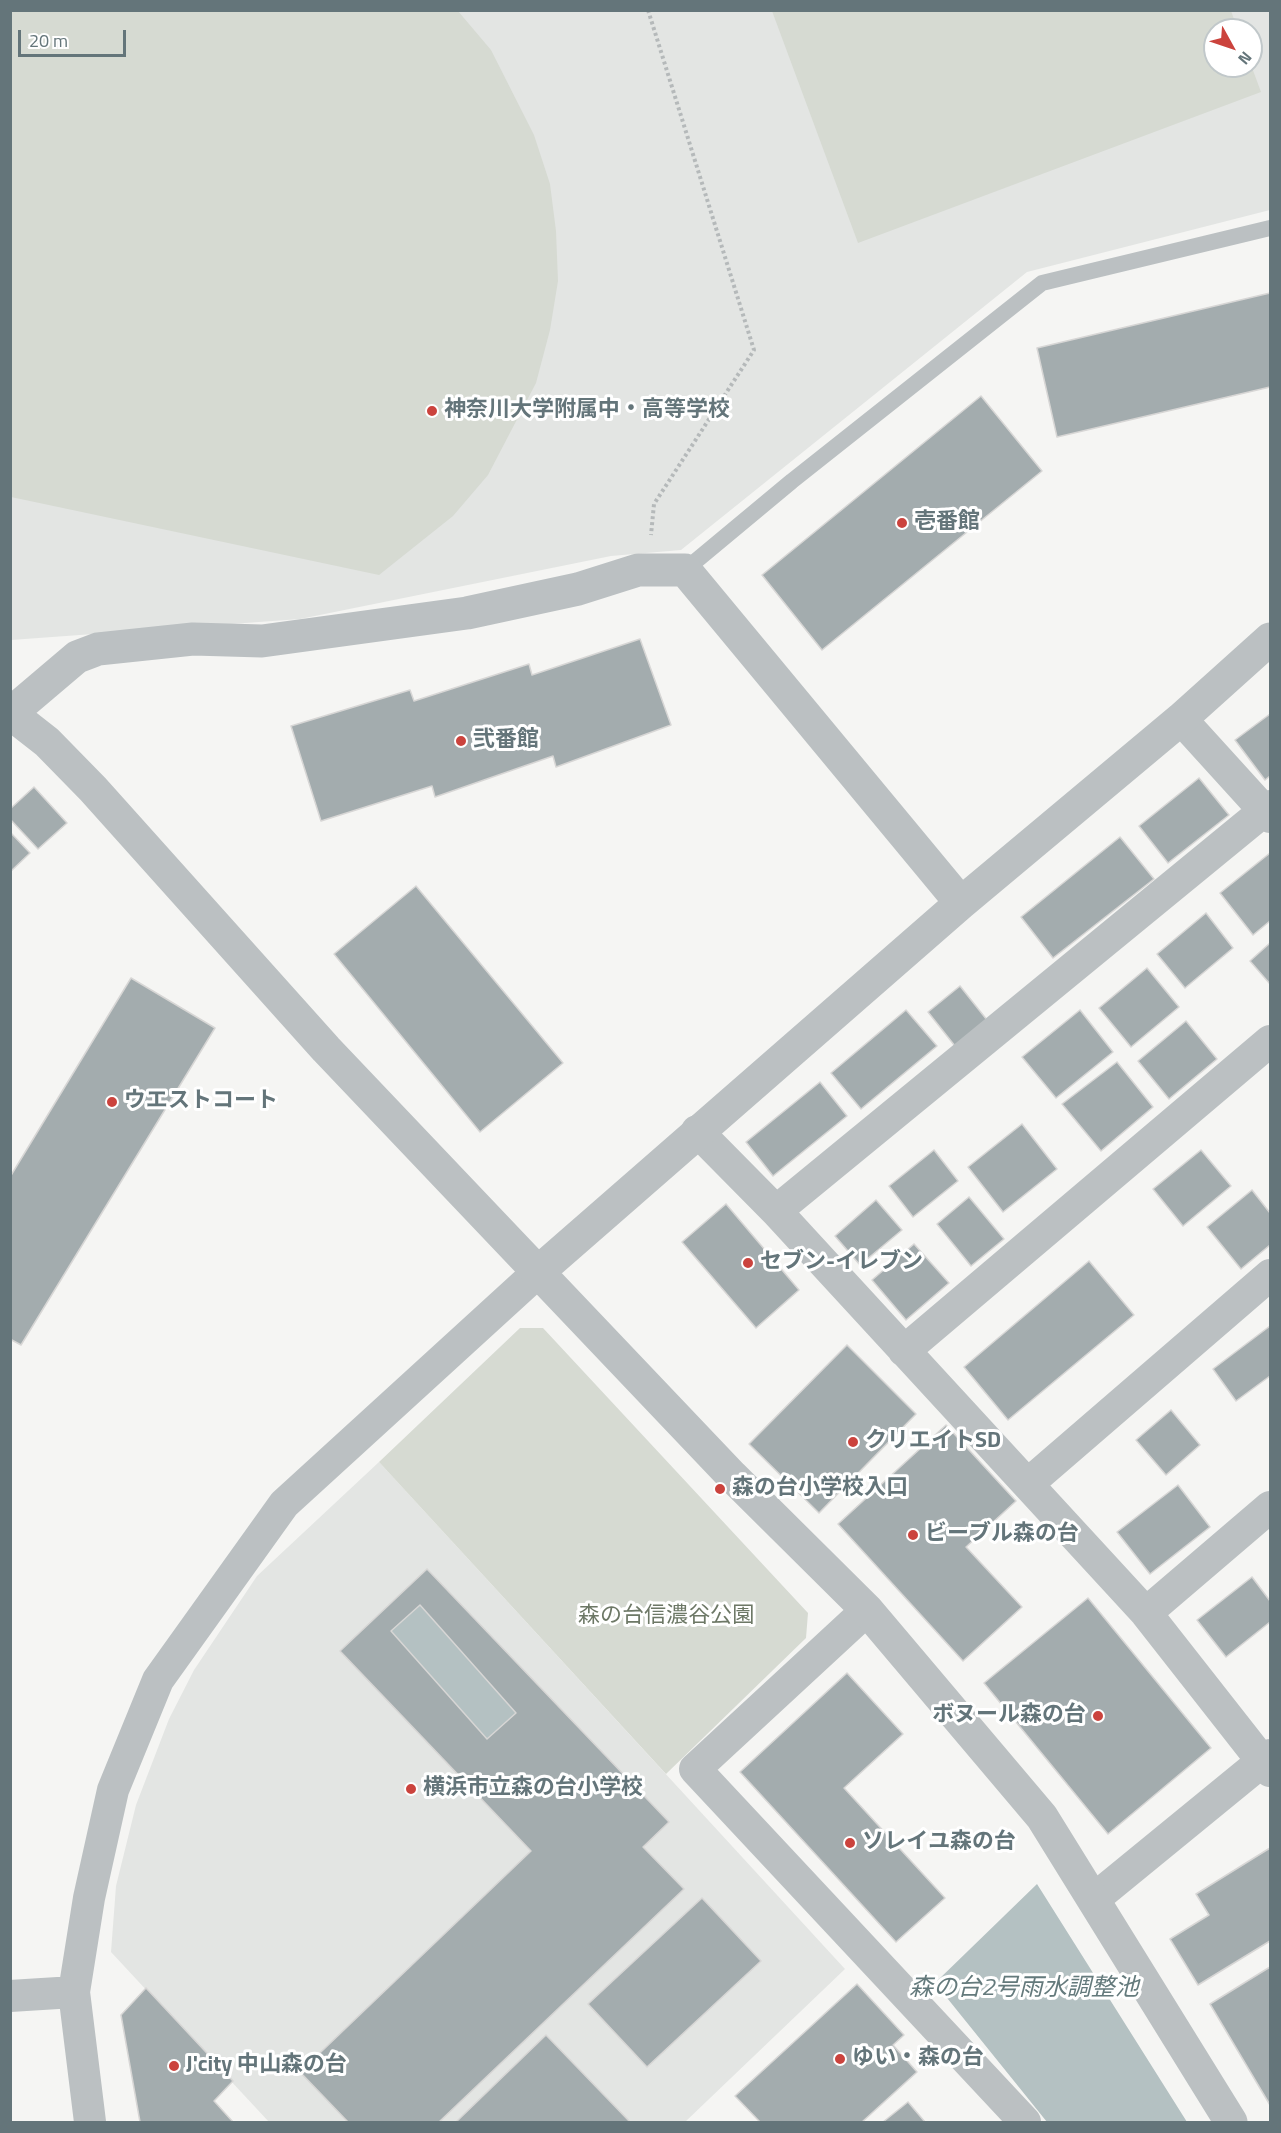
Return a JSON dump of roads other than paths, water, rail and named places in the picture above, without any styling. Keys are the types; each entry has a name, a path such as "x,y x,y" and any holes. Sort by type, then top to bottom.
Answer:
{"street":[{"path":"961,903 685,570 638,570 578,589 467,613 262,641 193,639 98,649 77,657 14,721 93,789 326,1049 537,1273 732,1476 867,1610 1042,1817 1231,2122"},
{"path":"90,2122 74,1992 89,1898 113,1790 158,1680 284,1504 537,1273 697,1131 961,903 1181,719 1270,639"},
{"path":"776,1211 1269,811 1181,719"},
{"path":"904,1351 1270,1041"},
{"path":"697,1131 776,1211 1146,1613 1268,1762 1094,1899"},
{"path":"1029,1484 1270,1275"},
{"path":"1146,1613 1270,1507"},
{"path":"867,1610 695,1769 1025,2122"},
{"path":"10,1996 74,1992"}],"lane":[{"path":"685,570 792,481 1042,283 1270,228"}],"water":[{"path":"420,1605 516,1713 487,1739 391,1631"},
{"name":"森の台2号雨水調整池","path":"1037,1884 1187,2122 1047,2122 935,1983"}],"place":[{"name":"神奈川大学附属中・高等学校","path":"432,411"},
{"name":"壱番館","path":"902,523"},
{"name":"弐番館","path":"461,741"},
{"name":"ウエストコート","path":"112,1102"},
{"name":"セブン-イレブン","path":"748,1263"},
{"name":"クリエイトSD","path":"853,1442"},
{"name":"森の台小学校入口","path":"720,1489"},
{"name":"ビーブル森の台","path":"913,1535"},
{"name":"ボヌール森の台","path":"1098,1716"},
{"name":"横浜市立森の台小学校","path":"411,1789"},
{"name":"ソレイユ森の台","path":"850,1843"},
{"name":"ゆい・森の台","path":"840,2059"},
{"name":"J'city 中山森の台","path":"174,2066"}],"park label":[{"name":"森の台信濃谷公園","path":"666,1617"}]}
